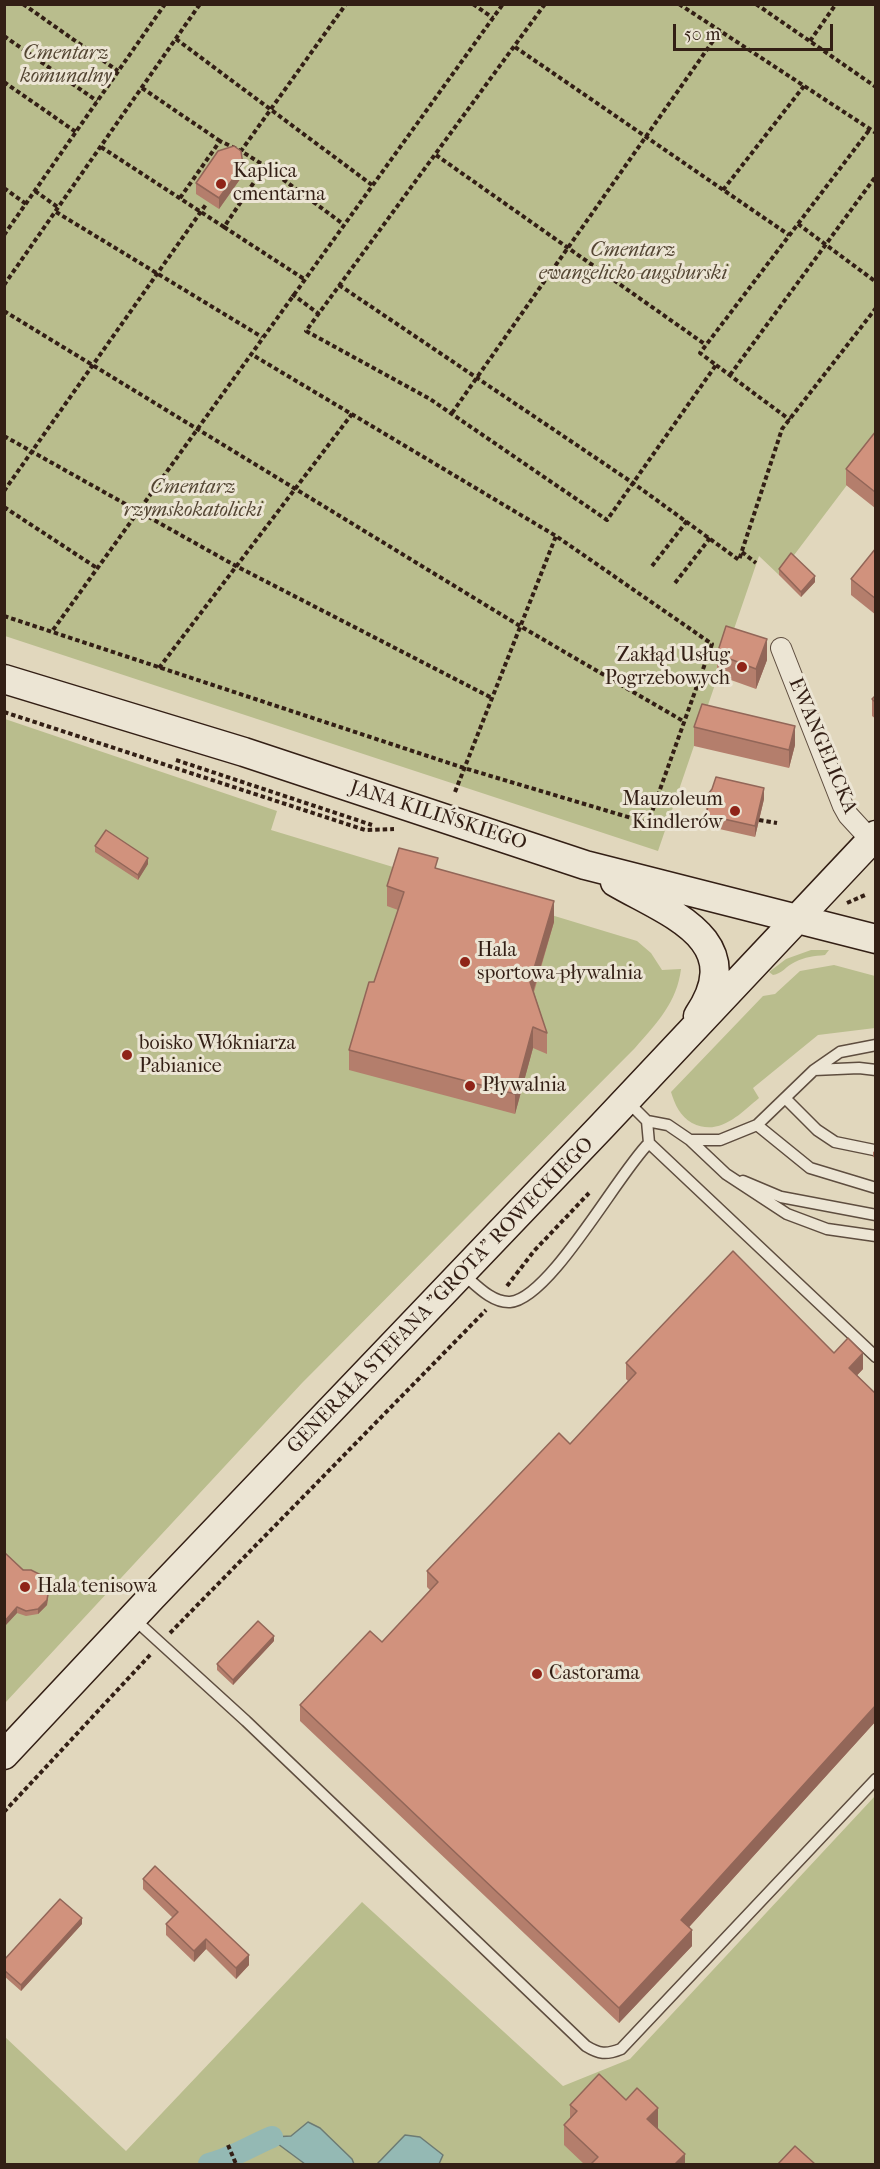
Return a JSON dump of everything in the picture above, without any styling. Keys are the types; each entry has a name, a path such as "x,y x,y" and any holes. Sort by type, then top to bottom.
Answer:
{"street":[{"name":"EWANGELICKA","path":"781,648 843,806 848,815 873,837"},
{"name":"JANA KILIŃSKIEGO","path":"4,680 244,752 585,865 876,939"},
{"name":"GENERAŁA STEFANA \"GROTA\" ROWECKIEGO","path":"4,1755 626,1101 873,837"},
{"path":"585,865 675,914 705,940 713,967 710,990 700,1012 674,1050"}],"lane":[{"path":"690,1140 720,1140 757,1125 814,1070 840,1052 876,1044"},
{"path":"814,1070 859,1068 876,1070"},
{"path":"785,1098 817,1130 835,1142 874,1150"},
{"path":"626,1101 648,1121 668,1125 690,1140 726,1174 787,1214 827,1229 876,1236"},
{"path":"462,1273 496,1299 514,1301 534,1290 582,1234 649,1143 648,1121"},
{"path":"757,1125 810,1168 876,1188"},
{"path":"649,1143 876,1357"},
{"path":"726,1174 781,1197 876,1215"},
{"path":"133,1618 586,2046 598,2053 609,2054 621,2049 876,1779"}],"path":[{"path":"23,4 118,71"},
{"path":"4,235 165,4"},
{"path":"4,285 200,4"},
{"path":"241,151 346,4"},
{"path":"473,4 493,18"},
{"path":"53,630 292,294 503,4"},
{"path":"546,4 306,331 452,413 607,520 716,365"},
{"path":"679,4 876,133"},
{"path":"756,4 876,87"},
{"path":"810,41 836,4"},
{"path":"452,413 571,248 720,31"},
{"path":"4,36 97,101"},
{"path":"176,39 372,185"},
{"path":"515,46 789,236"},
{"path":"4,82 76,132"},
{"path":"723,190 804,86"},
{"path":"142,88 220,141 265,166 343,224"},
{"path":"790,420 700,353 870,129"},
{"path":"180,198 220,141"},
{"path":"101,147 304,279"},
{"path":"436,154 706,345"},
{"path":"224,227 265,166"},
{"path":"730,375 876,176"},
{"path":"4,188 26,204"},
{"path":"35,191 58,210 262,337"},
{"path":"4,491 207,203"},
{"path":"798,224 876,282"},
{"path":"339,285 633,483 739,560 782,429 876,308"},
{"path":"292,294 319,314"},
{"path":"4,311 520,626 683,721"},
{"path":"4,616 53,630 159,668 465,768 648,823 712,644 556,536 251,354"},
{"path":"159,668 352,414"},
{"path":"4,436 236,566 492,698"},
{"path":"4,507 97,568"},
{"path":"652,566 687,521"},
{"path":"455,792 556,536"},
{"path":"675,583 710,538"},
{"path":"742,552 756,563"},
{"path":"4,712 365,830 402,829"},
{"path":"169,757 372,825"},
{"path":"759,820 777,823"},
{"path":"844,914 846,903 865,895"},
{"path":"4,1812 161,1642 496,1299 534,1251 590,1192"},
{"path":"228,2145 236,2164"}],"green space":[{"path":"5,5 875,5 875,448 779,575 759,556 658,851 5,636"},
{"path":"5,719 277,811 271,830 637,941 651,953 662,970 681,969 675,992 665,1012 635,1048 302,1383 5,1703"},
{"path":"811,950 829,950 825,955 795,962 782,972 773,975 769,972 786,959"},
{"path":"834,965 875,976 875,1028 818,1035 753,1088 759,1098 728,1122 702,1127 692,1123 681,1114 671,1092 763,996 775,994 800,971"},
{"path":"875,1796 875,2164 5,2164 4,2036 126,2151 362,1902 563,2086 630,2059"}],"water":[{"path":"308,2122 320,2128 352,2159 354,2164 305,2164 272,2137 291,2136"},
{"path":"405,2135 420,2137 443,2155 439,2164 377,2164"}],"building":[{"name":"Kaplica cmentarna","path":"234,146 241,151 243,165 219,198 196,183 218,151"},
{"path":"876,431 876,491 875,492 846,469"},
{"path":"876,548 876,599 851,579"},
{"path":"791,553 815,576 801,592 779,569"},
{"path":"726,626 767,639 756,669 717,654"},
{"path":"702,704 795,726 789,750 694,727"},
{"name":"Mauzoleum Kindlerów","path":"716,777 764,788 755,826 706,815 709,802 706,797"},
{"path":"106,830 148,858 138,875 95,846"},
{"name":"Hala sportowa-pływalnia","path":"399,848 438,858 435,868 554,901 530,982 547,1033 533,1027 515,1094 349,1050 369,982 374,982 404,892 387,886"},
{"path":"733,1251 834,1353 848,1338 863,1353 849,1368 876,1394 876,1705 681,1920 692,1930 619,2008 300,1705 370,1631 382,1642 438,1582 427,1571 559,1433 570,1444 636,1373 626,1363"},
{"name":"Hala tenisowa","path":"4,1552 23,1570 31,1570 43,1576 49,1587 47,1600 38,1609 26,1611 17,1607 4,1622"},
{"path":"258,1621 274,1636 233,1680 217,1664"},
{"path":"155,1866 249,1955 236,1968 206,1939 194,1951 166,1924 178,1912 143,1879"},
{"path":"60,1899 82,1918 21,1985 4,1970 4,1960"},
{"path":"599,2074 626,2100 637,2088 658,2108 647,2119 685,2154 675,2164 591,2164 598,2157 564,2125 577,2111 570,2105"},
{"path":"795,2146 815,2164 778,2164"}],"waterway":[{"path":"209,2164 272,2137"}],"place":[{"name":"Kaplica cmentarna","path":"221,184"},
{"name":"Zakłąd Usług Pogrzebowych","path":"742,667"},
{"name":"Mauzoleum Kindlerów","path":"735,811"},
{"name":"Hala sportowa-pływalnia","path":"465,962"},
{"name":"boisko Włókniarza Pabianice","path":"127,1055"},
{"name":"Pływalnia","path":"470,1086"},
{"name":"Hala tenisowa","path":"25,1587"},
{"name":"Castorama","path":"537,1674"}],"park label":[{"name":"Cmentarz komunalny","path":"66,66"},
{"name":"Cmentarz ewangelicko-augsburski","path":"633,262"},
{"name":"Cmentarz rzymskokatolicki","path":"193,500"}]}
